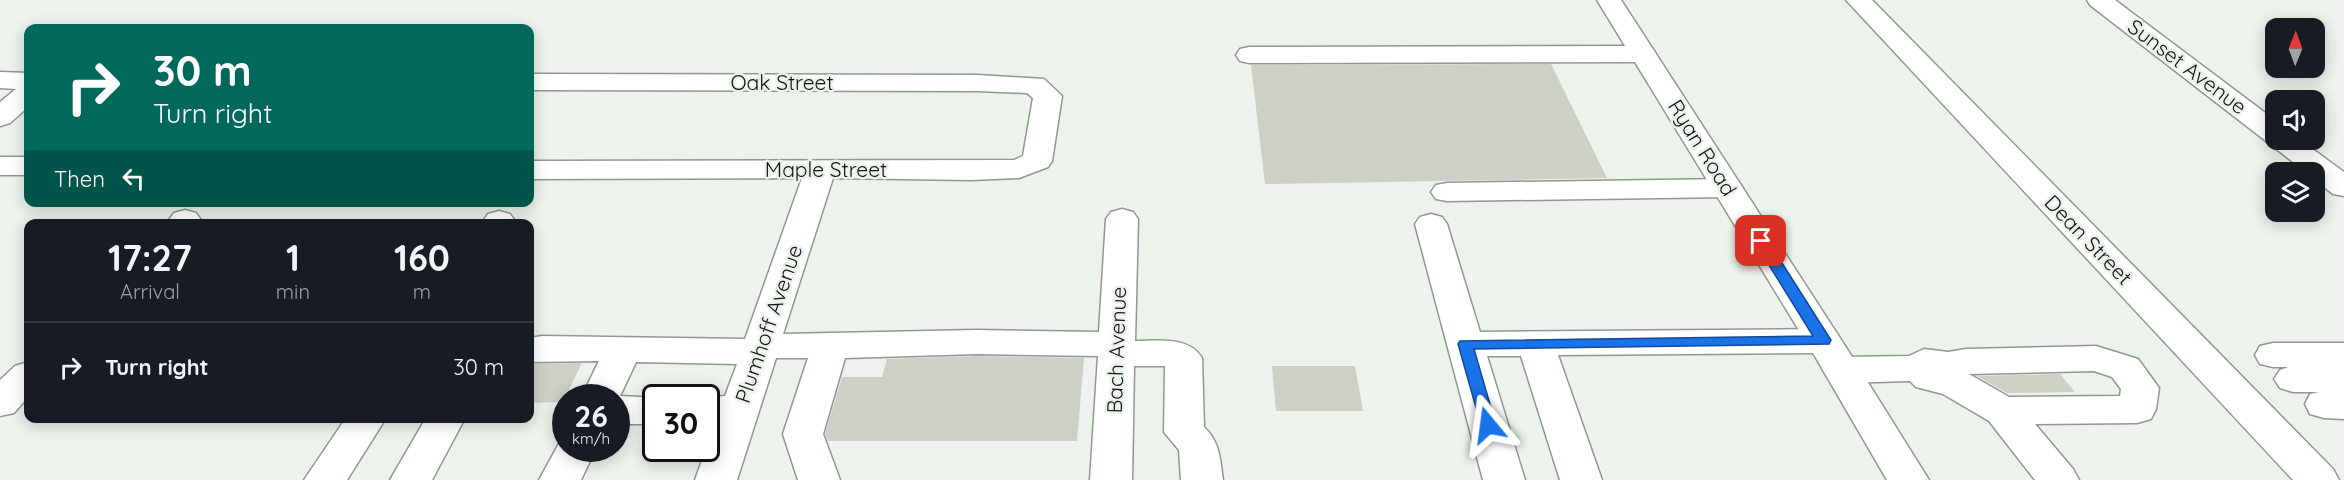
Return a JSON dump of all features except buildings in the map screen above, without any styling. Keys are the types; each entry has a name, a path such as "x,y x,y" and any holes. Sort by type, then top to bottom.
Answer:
{"street":[{"name":"Ryan Road","path":"1609,0 1908,480"},
{"name":"Dean Street","path":"1858,0 2318,480"},
{"name":"Sunset Avenue","path":"2099,0 2265,127"},
{"path":"1249,55 1643,54"},
{"path":"0,80 24,81"},
{"name":"Oak Street","path":"534,82 1034,85"},
{"name":"Maple Street","path":"534,170 971,171 1019,169 1037,160 1048,96 1034,85"},
{"path":"0,117 24,96"},
{"path":"2295,150 2344,187"},
{"path":"0,166 24,166"},
{"name":"Plumhoff Avenue","path":"716,480 723,410 760,349 822,169"},
{"path":"1447,192 1727,188"},
{"name":"Bach Avenue","path":"1111,480 1122,219"},
{"path":"1431,224 1504,480"},
{"path":"534,349 760,349 977,342 1117,341 1177,354 1184,358 1184,432 1198,445 1202,480"},
{"path":"1465,344 1536,344 1832,355 1941,372 2003,411 2058,480"},
{"path":"1536,344 1581,480"},
{"path":"819,480 803,434 830,346"},
{"path":"607,384 623,350"},
{"path":"2337,396 2283,367 2344,355"},
{"path":"1941,372 1966,362 2096,358 2125,368 2140,388 2137,409 2003,411"},
{"path":"0,404 24,379"},
{"path":"326,480 364,423"},
{"path":"411,480 444,427"},
{"path":"560,480 569,462"}],"route":[{"path":"1488,425 1465,344 1823,340 1761,241"}]}
